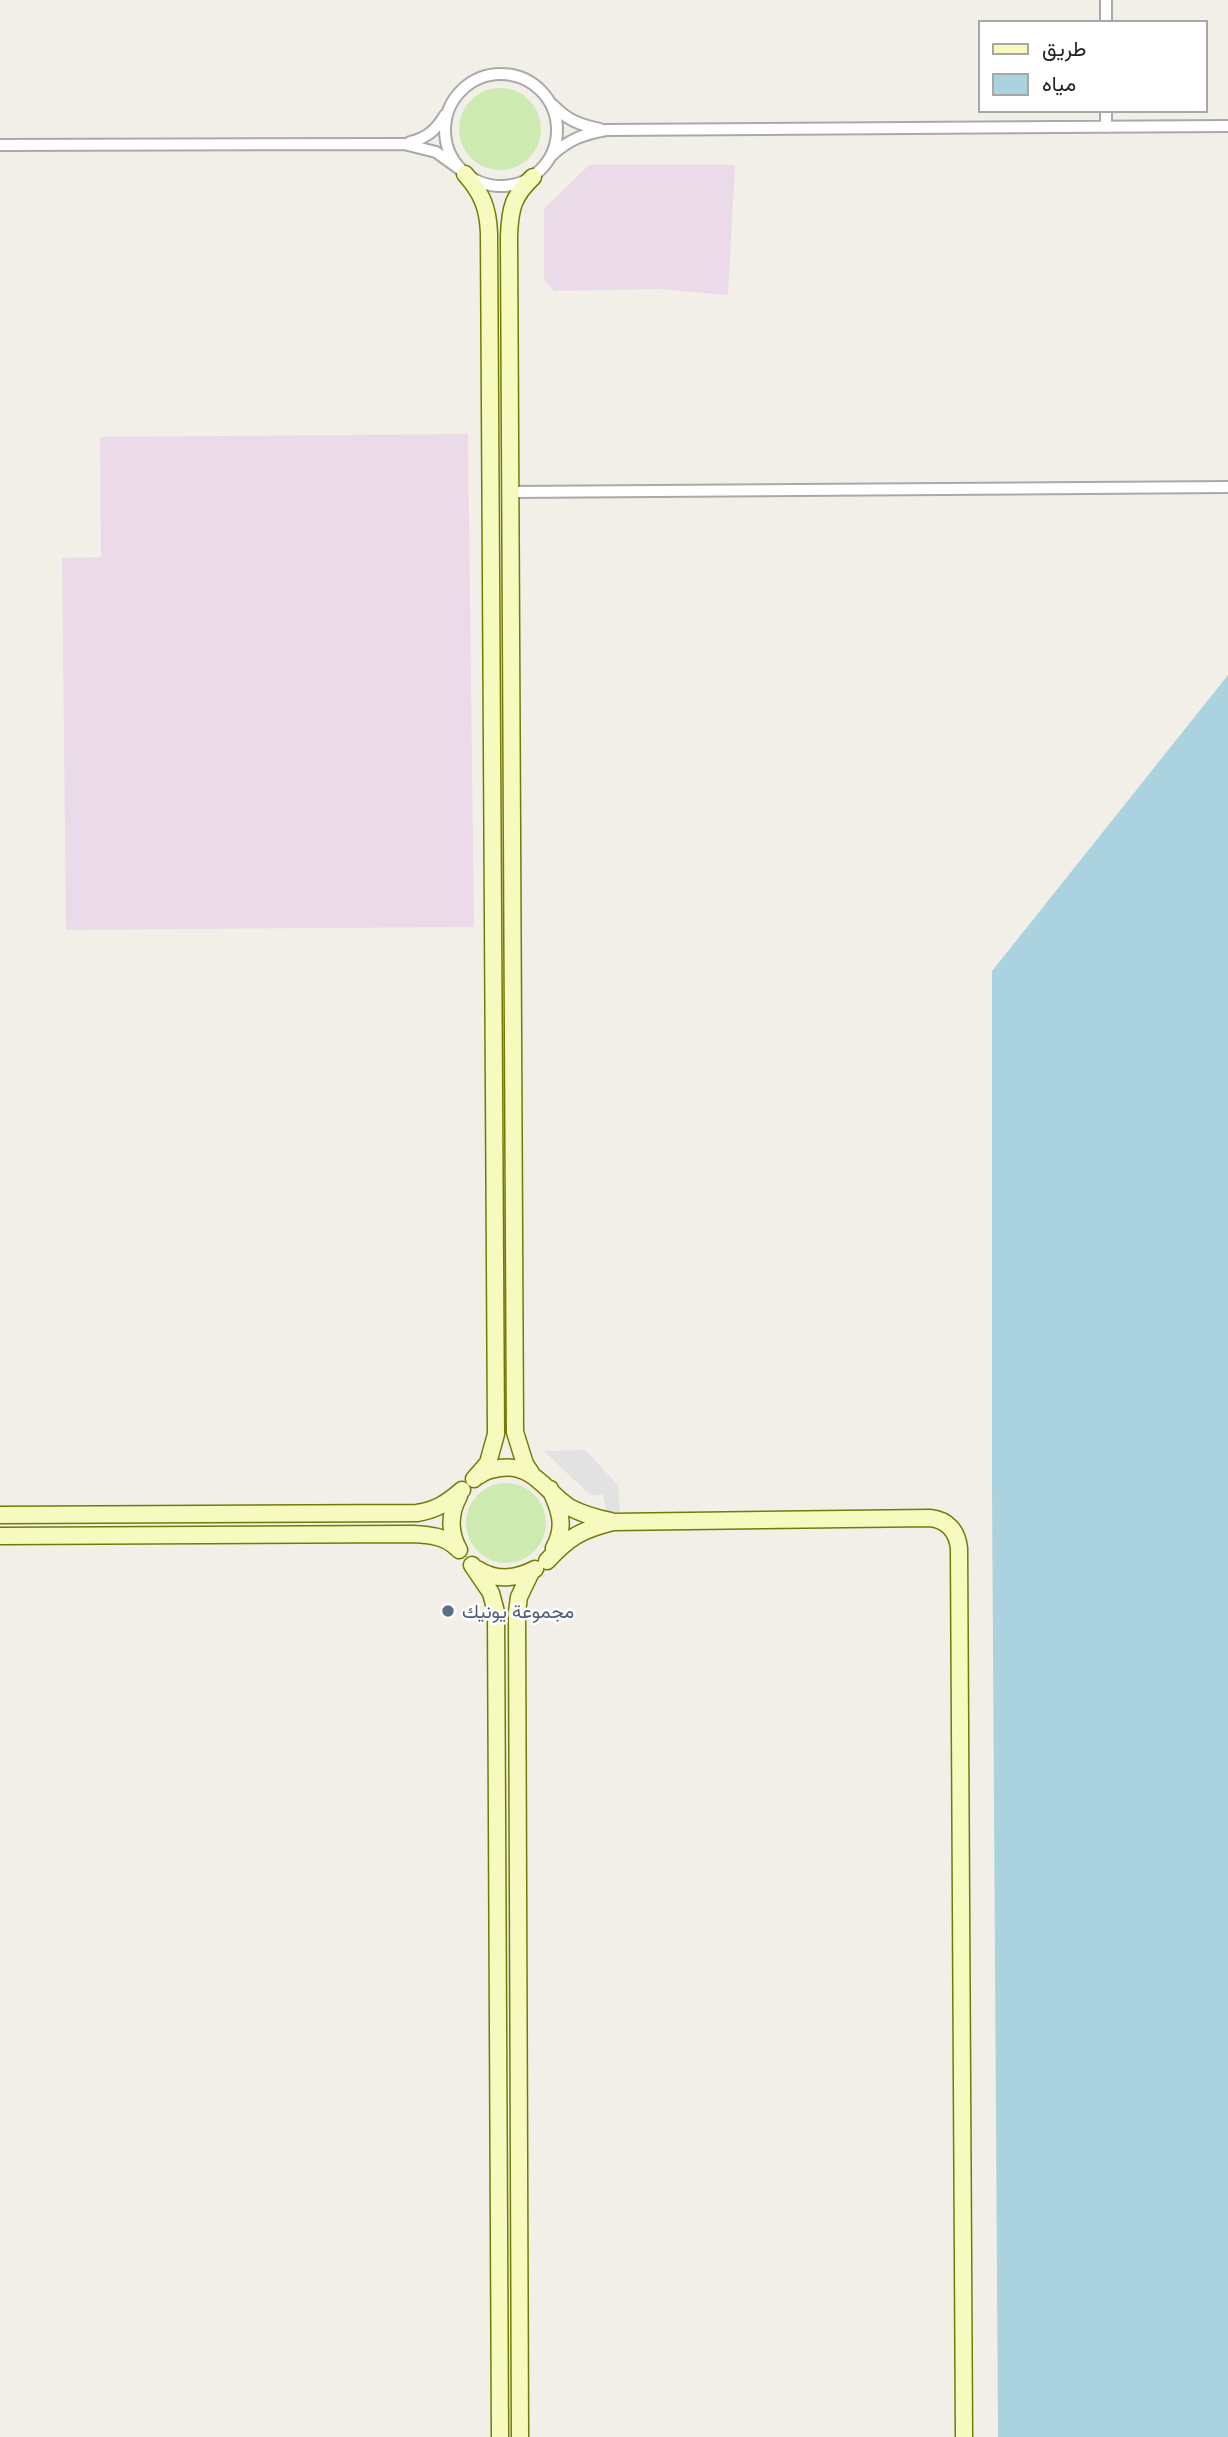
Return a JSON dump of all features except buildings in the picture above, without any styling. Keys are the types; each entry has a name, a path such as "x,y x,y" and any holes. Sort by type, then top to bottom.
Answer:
{"street":[{"path":"1105,0 1106,21"},
{"path":"404,144 432,133 454,99 469,84 485,76 502,74 519,77 534,85 573,122 606,130"},
{"path":"549,101 557,128 556,143 551,156"},
{"path":"0,1515 416,1513 433,1510 445,1504 488,1463 496,1434 489,215 484,199 452,156 446,141 445,124 449,108"},
{"path":"1106,112 1106,127"},
{"path":"613,1522 581,1513 567,1505 531,1473 522,1457 515,1432 510,216 518,191 564,144 575,137 606,130 1228,126"},
{"path":"0,145 404,144 447,157 463,172 481,183 499,187 517,185 533,177"},
{"path":"512,492 1228,487"},
{"path":"474,1479 485,1471 508,1467 531,1473"},
{"path":"547,1561 560,1537 561,1512 550,1489"},
{"path":"457,1548 451,1529 452,1508 462,1490"},
{"path":"472,1565 485,1574 506,1579 531,1572 547,1561 565,1541 580,1532 613,1522 930,1518 948,1525 958,1539 964,2437"},
{"path":"0,1536 436,1536 451,1542 457,1548 491,1593 496,1612 500,2437"},
{"path":"520,2437 517,1612 519,1597 531,1572"}],"shaded area":[{"path":"589,165 735,165 728,295 661,289 554,291 544,280 544,209"},
{"path":"468,434 474,927 66,930 62,558 101,557 100,437"},
{"path":"585,1450 618,1485 620,1512 606,1512 603,1495 590,1495 544,1451"}],"green space":[{"path":"500,88 516,91 529,100 538,113 541,129 538,145 529,158 516,167 500,170 484,167 471,158 462,145 459,129 462,113 471,100 484,91"},
{"path":"498,1483 514,1483 535,1494 546,1515 546,1531 535,1552 514,1563 498,1563 484,1557 472,1545 466,1531 466,1515 472,1501 484,1489"}],"water":[{"path":"1228,675 1228,2437 998,2437 992,1490 992,971"}],"place":[{"name":"مجموعة يونيك","path":"448,1611"}]}
